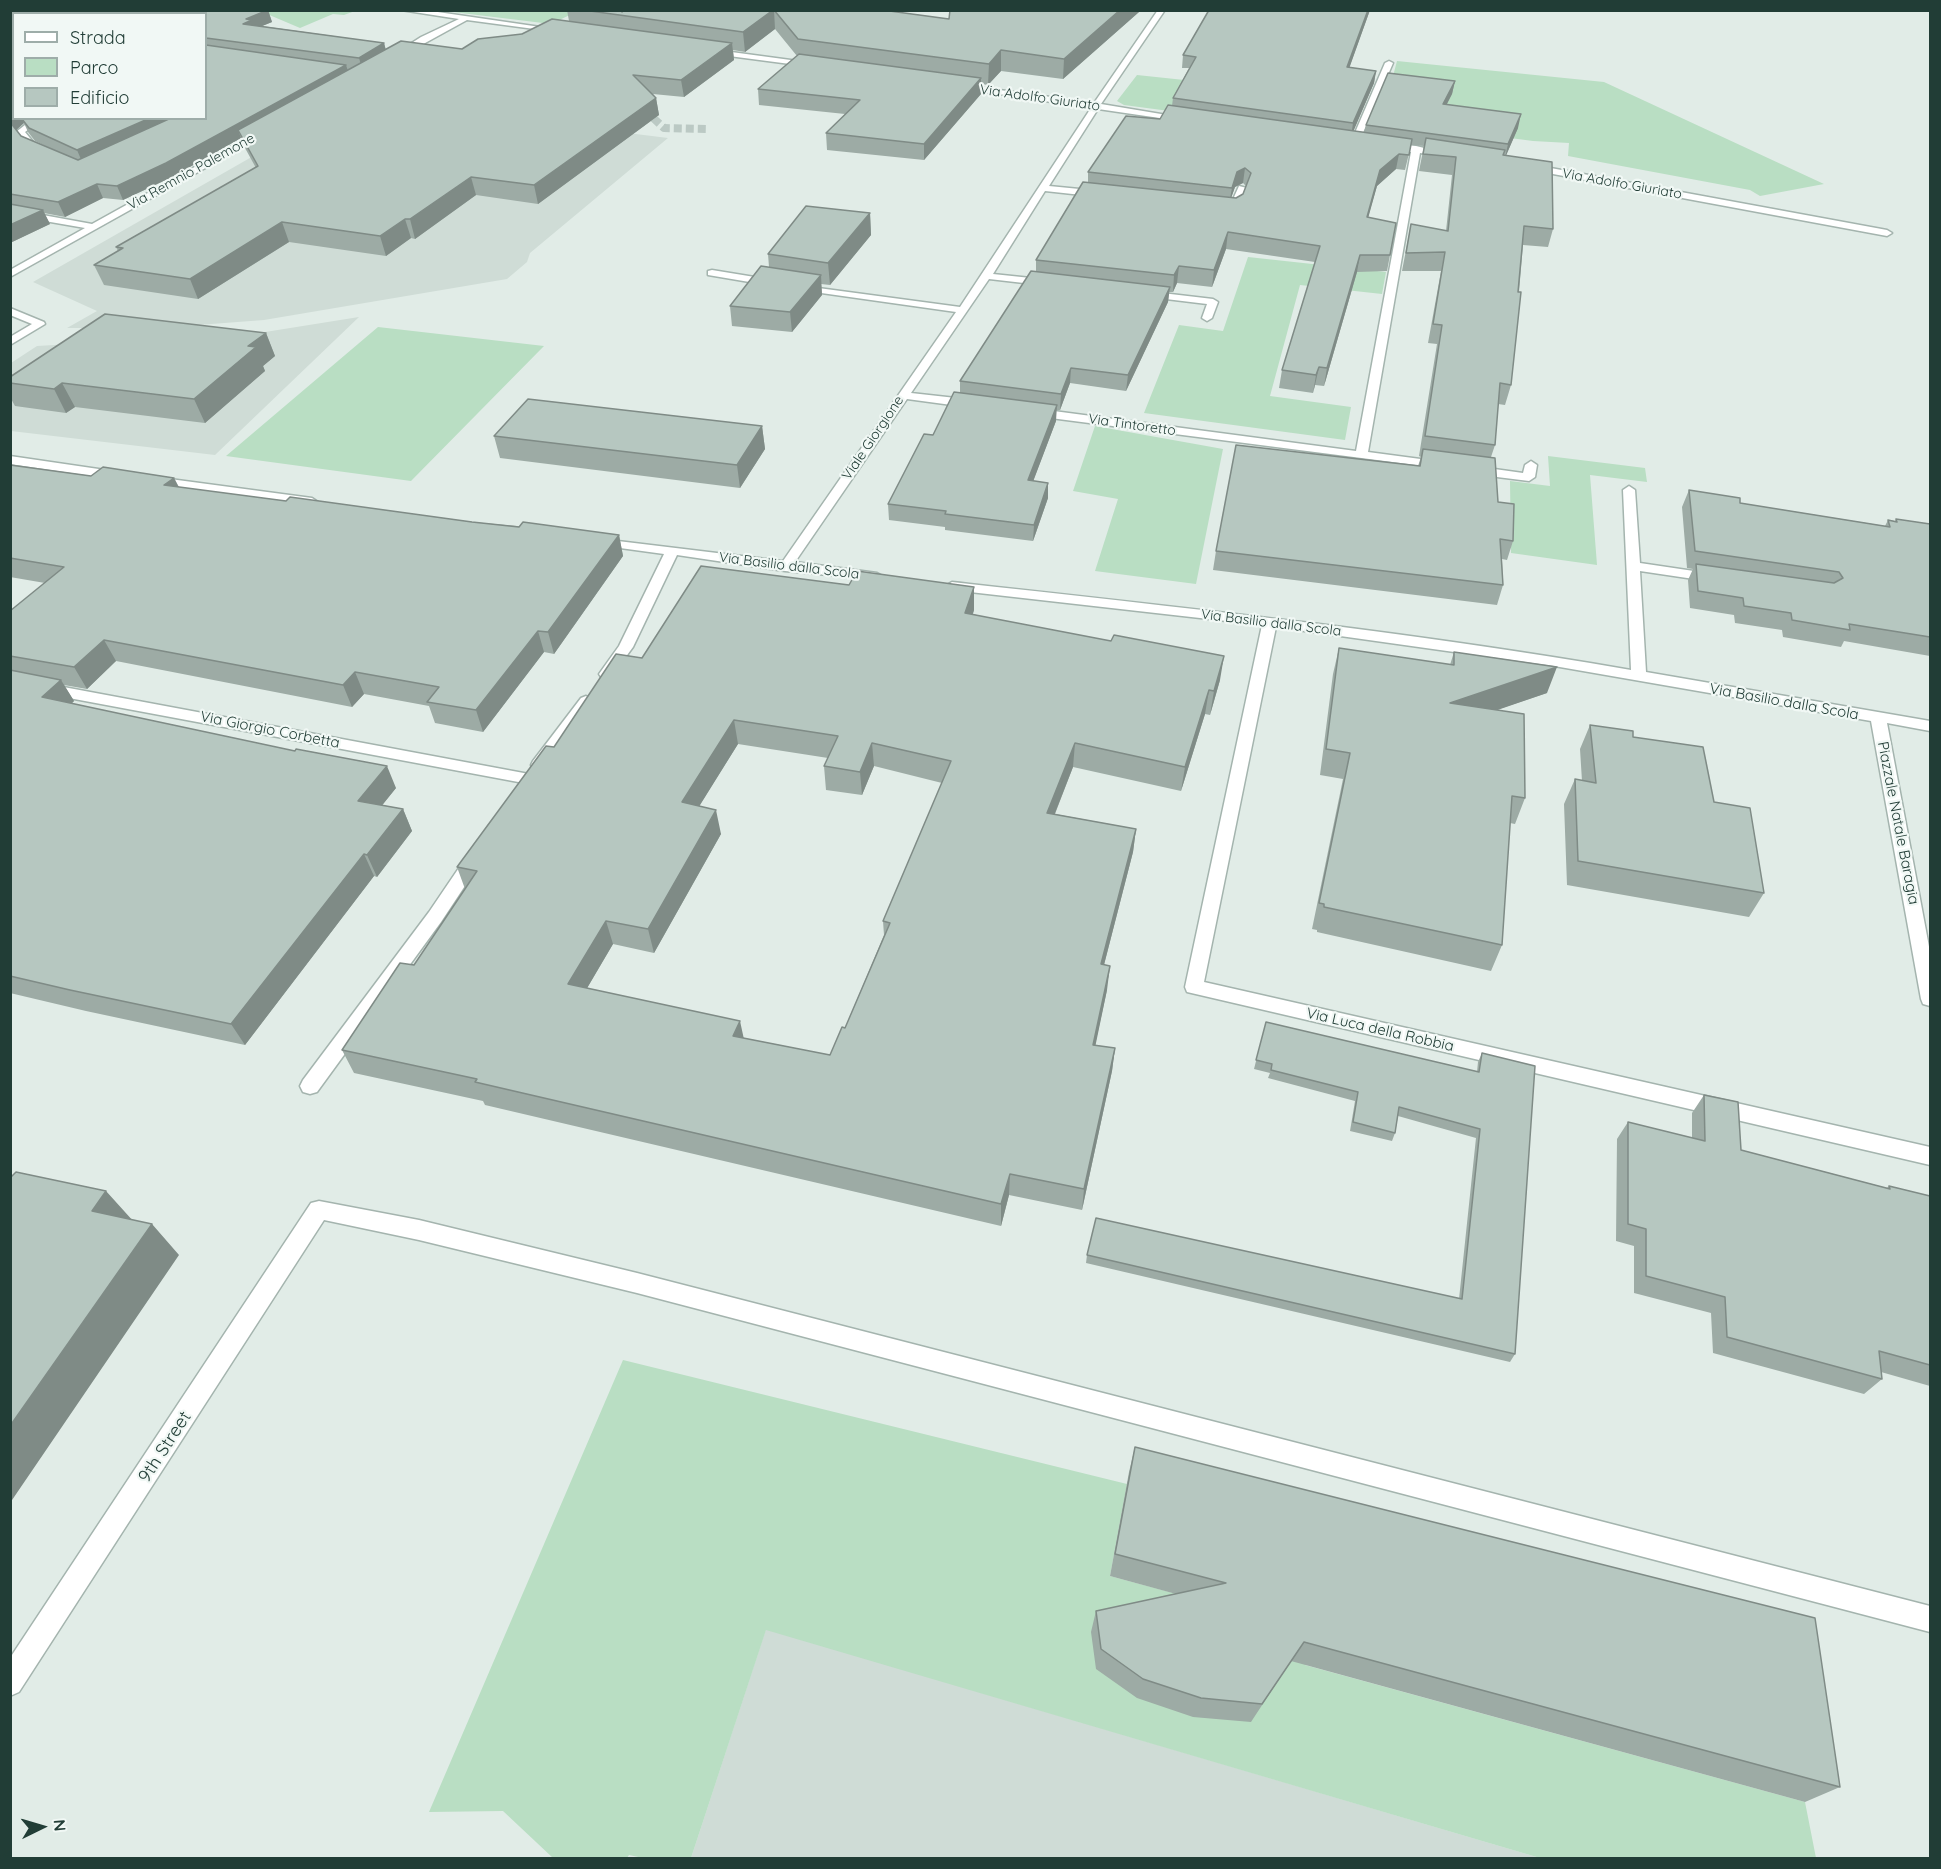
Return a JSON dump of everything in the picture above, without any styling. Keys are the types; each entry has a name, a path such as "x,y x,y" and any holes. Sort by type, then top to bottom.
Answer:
{"street":[{"path":"404,10 569,32"},
{"name":"Viale Giorgione","path":"785,567 902,394 986,276 1081,128 1162,10"},
{"path":"385,63 424,39 466,19"},
{"path":"700,49 820,66"},
{"path":"1355,142 1389,63"},
{"name":"Via Adolfo Giuriato","path":"946,84 1194,120"},
{"path":"37,120 20,132 31,145 51,154"},
{"name":"Via Remnio Palemone","path":"10,274 275,125"},
{"path":"1343,140 1366,143"},
{"path":"1376,144 1450,154"},
{"path":"1361,455 1416,149"},
{"name":"Via Adolfo Giuriato","path":"1518,165 1887,233"},
{"path":"1044,188 1115,196"},
{"path":"1210,207 1234,209 1242,188"},
{"path":"10,212 94,227"},
{"path":"712,273 961,310"},
{"path":"986,276 1065,285"},
{"path":"1133,293 1213,302 1207,318"},
{"path":"10,311 40,324 10,342"},
{"path":"902,394 985,405"},
{"name":"Via Tintoretto","path":"1020,410 1529,477 1531,465"},
{"path":"10,460 328,504"},
{"path":"1629,490 1639,676"},
{"name":"Via Basilio dalla Scola","path":"589,540 891,579"},
{"path":"515,798 626,647 672,552"},
{"path":"1632,566 1723,579"},
{"name":"Via Basilio dalla Scola","path":"939,584 1270,622 1554,661 1930,726"},
{"name":"Via Luca della Robbia","path":"1270,622 1194,987 1930,1156"},
{"name":"Via Giorgio Corbetta","path":"10,682 529,778"},
{"name":"Piazzale Natale Baragia","path":"1878,718 1930,999"},
{"path":"310,1086 435,917 482,848"},
{"name":"9th Street","path":"10,1683 319,1210 419,1230 637,1283 1930,1619"}],"shaded area":[{"path":"353,99 668,138 530,253 527,262 507,279 264,320 116,328 67,328 97,311 33,282"},
{"path":"359,317 215,455 11,431 11,363 37,346 259,333"},
{"path":"766,1629 1540,1858 691,1858"}],"green space":[{"path":"260,11 355,11 344,15 333,14 300,28"},
{"path":"445,11 578,11 551,24"},
{"path":"1397,61 1604,82 1824,184 1760,196 1750,190 1568,156 1569,143 1533,141 1381,121"},
{"path":"1137,75 1241,86 1222,118 1124,105 1117,101"},
{"path":"1248,257 1386,272 1382,294 1300,285 1270,396 1351,407 1345,440 1144,413 1179,325 1223,331"},
{"path":"378,327 544,346 411,481 226,456"},
{"path":"1095,426 1223,449 1196,584 1095,571 1118,499 1073,491"},
{"path":"1548,456 1645,468 1647,482 1590,475 1597,565 1511,553 1510,481 1550,486"},
{"path":"623,1360 1127,1484 1110,1576 1307,1629 1305,1665 1805,1802 1816,1858 1540,1858 766,1630 691,1858 643,1858 629,1855 627,1858 553,1858 503,1811 429,1812"}],"building":[{"path":"10,10 268,10 246,19 252,20 243,24 384,43 359,58 207,38 207,12 12,12 12,115 10,116"},
{"path":"583,10 619,10 622,12 624,10 773,10 743,32"},
{"path":"774,10 882,10 949,19 950,10 1120,10 1064,59 1001,50 989,64 798,39"},
{"path":"1209,10 1368,10 1347,67 1376,71 1353,123 1173,98 1196,57 1183,55"},
{"path":"552,19 732,43 681,80 633,75 656,98 534,185 471,177 410,219 405,219 380,236 282,222 190,279 94,265 123,248 116,247 258,166 238,130 401,41 462,49 478,39 522,34"},
{"path":"207,45 346,65 166,163 117,186 97,184 58,202 10,194 10,122 21,136 78,160 167,120 207,120"},
{"path":"799,54 981,78 924,144 826,133 860,100 758,89"},
{"path":"1388,73 1455,81 1443,104 1521,114 1508,144 1366,125"},
{"path":"1168,105 1412,139 1409,155 1399,154 1380,170 1367,217 1396,223 1390,255 1360,255 1327,368 1319,367 1316,375 1282,370 1320,246 1228,232 1214,270 1179,266 1174,275 1036,260 1083,182 1236,198 1243,194 1251,173 1245,168 1237,172 1232,188 1088,172 1126,116 1160,119"},
{"path":"23,120 145,120 77,150 29,128"},
{"path":"1426,138 1505,150 1503,155 1552,162 1553,229 1524,226 1518,292 1521,292 1511,385 1500,383 1495,445 1425,436 1442,325 1433,324 1445,252 1406,253 1411,224 1448,231 1456,157 1423,154"},
{"path":"10,204 43,210 10,225"},
{"path":"806,206 870,213 828,263 768,254"},
{"path":"761,266 821,275 790,312 730,306"},
{"path":"1031,271 1170,287 1128,375 1071,368 1061,394 960,381"},
{"path":"105,314 266,333 248,346 256,347 194,399 62,383 54,389 10,383 10,377"},
{"path":"954,392 1057,405 1028,480 1048,483 1034,525 888,504 924,434 933,435"},
{"path":"528,399 762,426 737,465 494,436"},
{"path":"1236,445 1420,466 1423,449 1495,458 1498,502 1514,504 1513,541 1500,539 1503,585 1216,551"},
{"path":"10,465 91,476 103,467 174,478 164,485 286,501 290,497 472,522 519,527 523,522 619,535 548,632 538,631 476,710 427,702 439,687 355,672 343,685 104,640 74,667 10,656 10,611 64,567 10,558"},
{"path":"1689,490 1740,498 1740,503 1890,527 1888,520 1897,522 1896,519 1930,524 1930,637 1849,624 1850,630 1792,620 1791,613 1744,606 1743,598 1698,591 1696,564 1834,583 1843,578 1839,572 1695,551"},
{"path":"701,566 849,585 857,571 974,587 965,613 1111,641 1114,635 1224,656 1214,691 1209,690 1185,767 1075,743 1047,813 1136,829 1101,964 1110,966 1093,1045 1115,1048 1084,1189 1010,1174 1001,1204 475,1082 477,1079 342,1050 400,963 414,965 477,871 457,867 546,746 554,747 616,654 642,658","holes":["734,720 838,736 824,766 860,772 872,743 951,761 883,921 890,923 845,1028 842,1027 830,1055 733,1036 740,1021 568,984 606,921 648,929 716,810 682,802"]},
{"path":"1339,648 1454,665 1454,652 1557,667 1450,703 1524,714 1525,798 1512,796 1502,945 1324,907 1324,904 1319,903 1350,753 1326,749"},
{"path":"10,670 61,680 42,697 295,751 296,749 387,766 358,801 403,809 367,855 364,854 231,1024 10,976"},
{"path":"1590,725 1633,731 1633,737 1703,747 1714,802 1750,808 1764,893 1578,861 1575,779 1596,783"},
{"path":"1266,1022 1479,1072 1482,1053 1535,1066 1515,1354 1087,1255 1096,1218 1462,1299 1480,1129 1399,1107 1395,1133 1353,1122 1358,1092 1271,1070 1272,1064 1256,1060"},
{"path":"1704,1095 1738,1102 1741,1150 1890,1189 1889,1186 1930,1196 1930,1365 1879,1351 1882,1379 1727,1337 1725,1297 1646,1276 1646,1229 1628,1224 1628,1122 1705,1141"},
{"path":"16,1172 106,1191 92,1211 152,1224 10,1426 10,1178"},
{"path":"1135,1447 1815,1618 1840,1787 1304,1642 1262,1704 1201,1698 1143,1679 1101,1649 1096,1611 1226,1583 1115,1554"}],"tunnel":[{"path":"636,102 664,128 708,129"}]}
